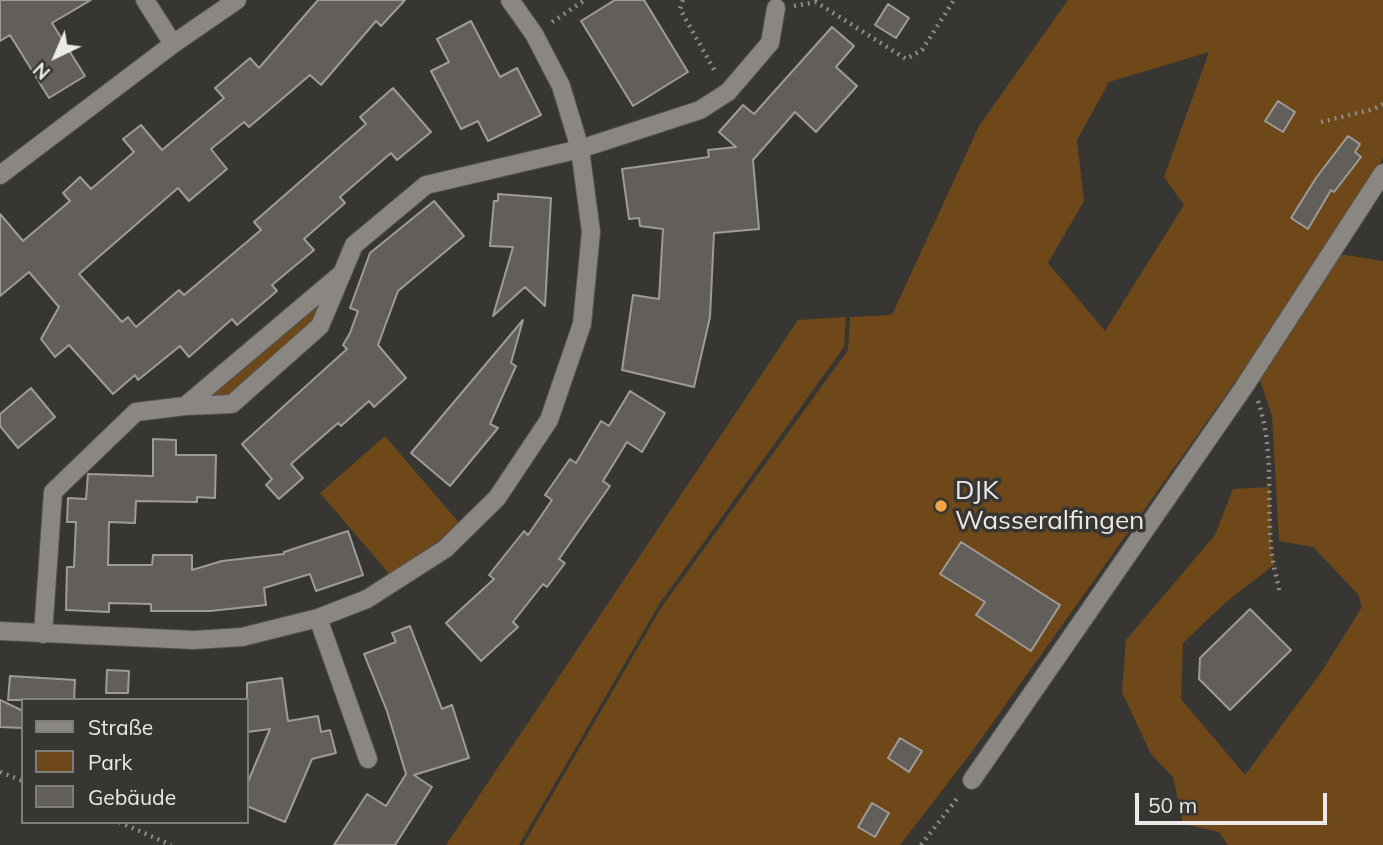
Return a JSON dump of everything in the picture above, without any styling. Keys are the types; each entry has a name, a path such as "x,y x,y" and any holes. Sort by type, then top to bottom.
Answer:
{"street":[{"path":"145,0 173,44"},
{"path":"0,175 173,44 237,0"},
{"path":"0,631 194,640 242,637 318,618 367,599 445,549 497,498 549,419 582,324 590,232 580,149 561,86 534,34 510,0"},
{"path":"43,634 53,492 136,412 232,404 320,326 354,245 426,185 580,149 700,110 728,92 770,43 776,8"},
{"path":"972,780 1247,382 1383,173"},
{"path":"186,406 342,273"},
{"path":"318,618 369,759"}],"path":[{"path":"534,34 584,0"},
{"path":"683,0 680,9 728,92"},
{"path":"776,8 816,2 906,59 922,50 954,0"},
{"path":"1321,122 1374,109 1383,104"},
{"path":"1247,382 1265,421 1269,454 1271,547 1280,594"},
{"path":"0,772 21,780"},
{"path":"921,845 972,780"},
{"path":"124,824 171,845"}],"green space":[{"name":"DJK Wasseralfingen","path":"1068,0 1383,0 1383,158 1240,375 974,749 900,845 523,845 661,608 848,350 850,317 892,315 979,126","holes":["1209,52 1164,177 1184,205 1105,331 1048,263 1084,201 1077,140 1109,82"]},
{"path":"1339,254 1383,261 1383,845 1228,845 1219,832 1183,824 1173,777 1151,754 1122,692 1126,640 1215,535 1233,489 1270,487 1274,565 1226,602 1183,643 1181,699 1245,775 1322,671 1362,607 1358,594 1313,547 1279,541 1272,416 1260,380"},
{"path":"342,273 320,326 232,404 186,406"},
{"path":"846,317 844,347 660,603 519,845 446,845 798,320"},
{"path":"385,436 460,524 392,577 320,493"}],"building":[{"path":"0,0 91,0 52,23 85,76 49,98 10,35 0,41"},
{"path":"318,0 405,0 381,26 376,21 321,85 310,75 249,127 244,122 211,149 227,169 189,201 178,188 79,274 122,322 128,317 136,327 179,290 184,295 261,230 254,222 366,124 360,117 393,88 431,132 397,160 391,153 340,197 345,203 304,239 314,250 272,285 277,291 237,325 232,319 189,357 180,346 138,380 135,375 113,394 69,345 55,357 41,339 59,307 29,272 0,296 0,214 23,241 70,201 63,193 80,177 91,189 134,152 123,139 141,125 162,150 224,98 215,88 250,58 259,68"},
{"path":"615,0 644,0 688,72 633,106 581,21"},
{"path":"888,4 909,18 896,38 875,25"},
{"path":"471,21 500,77 517,68 541,115 488,141 478,121 461,129 431,71 449,62 437,39"},
{"path":"832,27 854,46 836,67 857,86 816,132 795,112 753,160 759,229 714,233 710,317 694,387 622,370 633,295 659,299 663,229 640,226 639,218 629,219 622,169 709,157 708,150 736,147 719,132 743,105 754,114"},
{"path":"1278,101 1295,112 1283,132 1265,121"},
{"path":"1348,136 1360,144 1355,152 1361,157 1334,192 1331,190 1308,229 1291,218 1316,178"},
{"path":"498,194 551,198 545,306 525,287 493,316 513,247 490,246 494,201 498,201"},
{"path":"434,201 464,236 398,291 378,345 406,378 374,407 369,401 341,426 338,423 291,464 303,478 279,499 266,485 272,479 242,444 347,349 343,345 358,311 350,308 370,253"},
{"path":"523,320 511,363 516,366 490,424 498,428 450,486 411,453"},
{"path":"31,388 55,417 18,448 0,426 0,414"},
{"path":"630,391 665,413 642,452 627,442 603,481 610,486 559,559 565,563 547,587 543,584 513,622 518,627 481,661 446,623 494,579 489,575 524,531 528,535 552,500 545,495 570,459 576,463 601,421 609,426"},
{"path":"153,439 176,440 176,455 216,455 215,498 197,497 197,502 136,501 135,523 109,522 108,565 152,565 153,555 192,555 192,570 222,561 284,554 348,531 363,575 316,591 310,574 264,588 266,605 210,611 151,611 151,604 109,603 109,612 66,610 67,567 74,567 76,522 67,522 68,498 86,499 88,474 153,476"},
{"path":"961,542 1060,605 1031,651 976,615 985,602 940,574"},
{"path":"1250,609 1291,650 1230,710 1199,679 1200,658"},
{"path":"410,626 442,709 452,705 469,758 414,775 432,787 395,845 334,845 367,794 386,806 406,774 387,711 364,654 396,642 392,633"},
{"path":"107,670 129,671 128,693 106,693"},
{"path":"10,676 75,680 74,698 8,700"},
{"path":"282,678 288,721 318,716 321,732 330,730 336,753 312,759 285,822 248,806 248,782 270,729 248,732 247,683"},
{"path":"0,700 21,710 21,728 0,727"},
{"path":"900,738 922,751 909,772 888,758"},
{"path":"872,803 889,813 875,837 858,827"}],"place":[{"name":"DJK Wasseralfingen","path":"941,506"}]}
